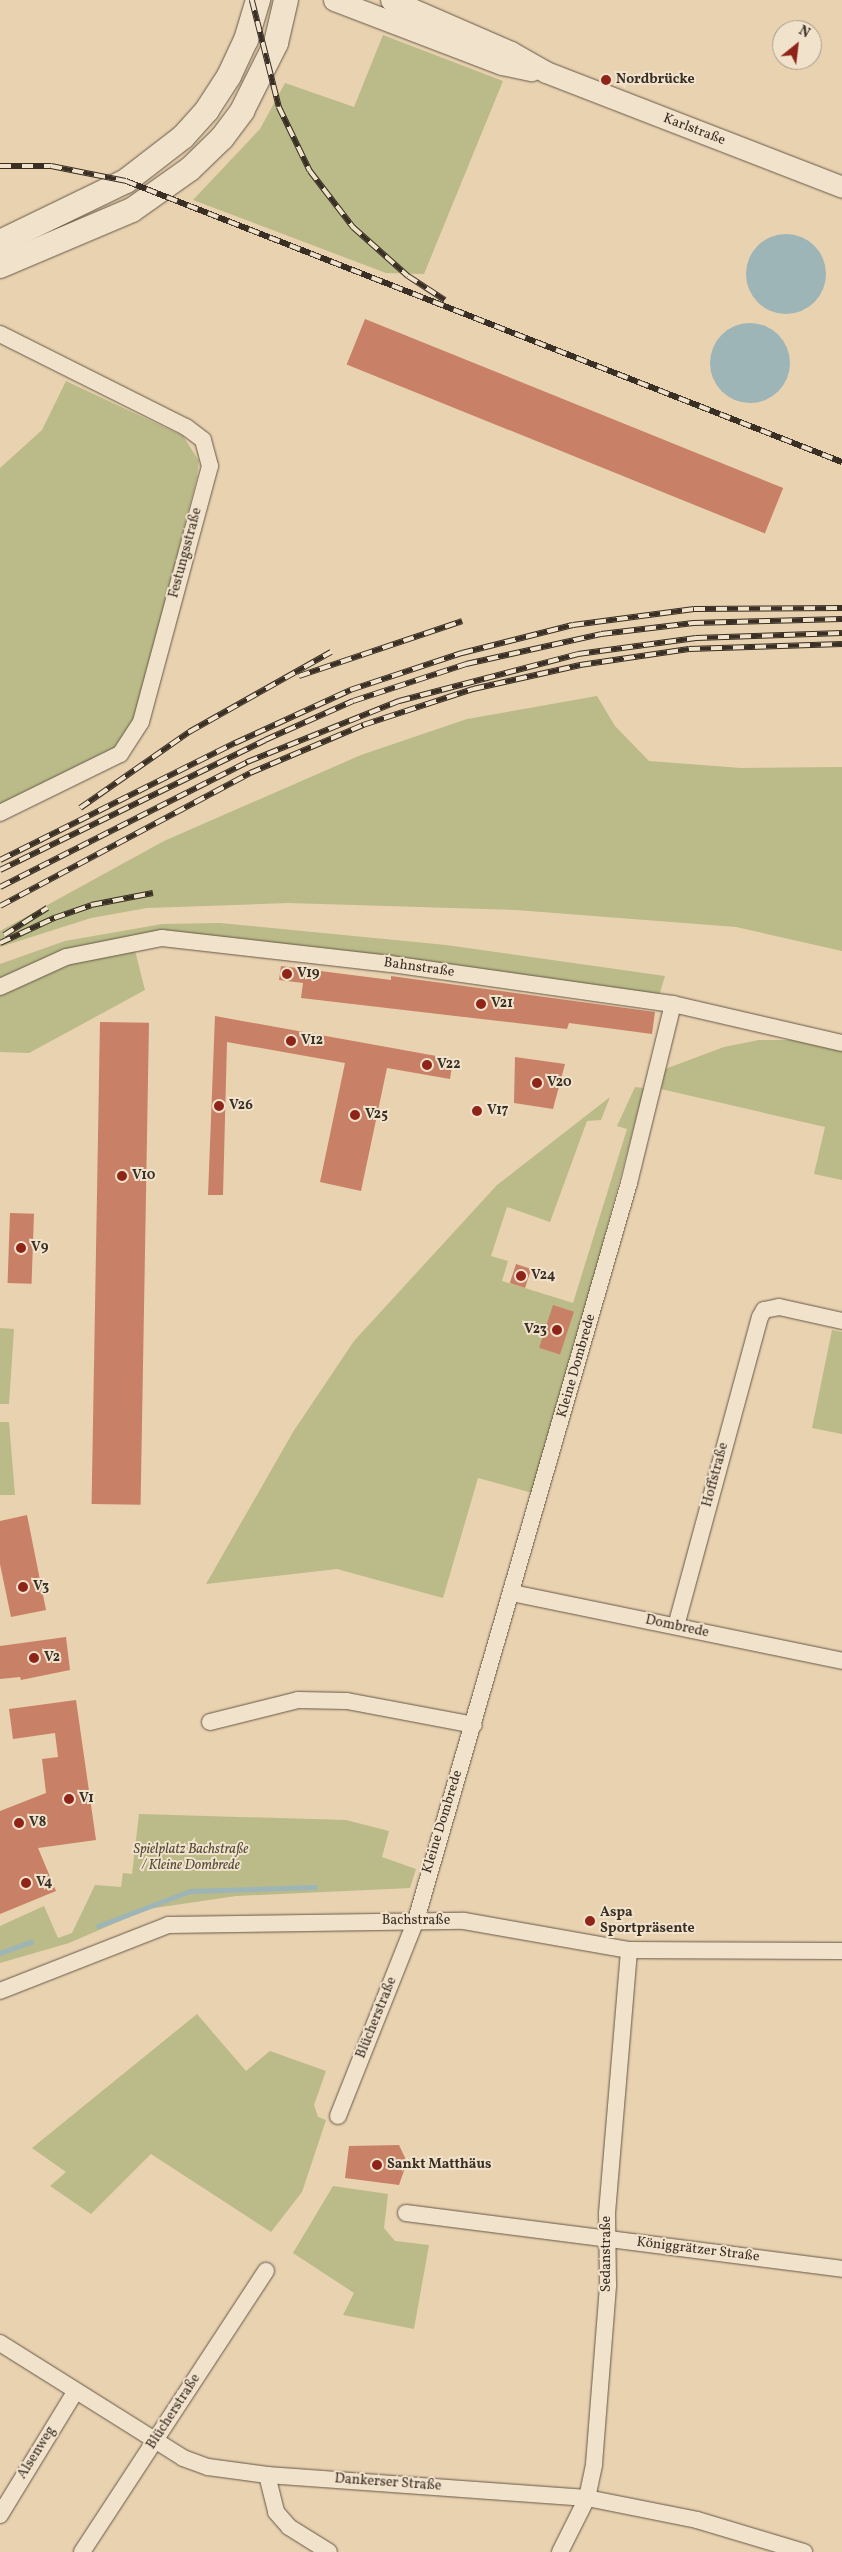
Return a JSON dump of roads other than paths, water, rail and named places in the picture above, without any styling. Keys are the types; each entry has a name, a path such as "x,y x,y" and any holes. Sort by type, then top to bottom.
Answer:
{"main road":[{"path":"0,242 78,207 147,168 207,110 242,50 258,0"},
{"path":"0,266 88,229 159,193 222,138 266,66 286,0"},
{"path":"78,207 88,229"}],"street":[{"name":"Karlstraße","path":"334,0 502,64 546,72"},
{"name":"Karlstraße","path":"391,0 511,52 546,72 842,188"},
{"name":"Festungsstraße","path":"0,334 186,427 203,440 210,466 141,722 120,754 0,813"},
{"name":"Bahnstraße","path":"0,988 66,957 162,938 391,964 673,1004 842,1043"},
{"name":"Kleine Dombrede","path":"416,1920 474,1725 629,1182 673,1004"},
{"name":"Hoffstraße","path":"676,1626 757,1324 764,1310 779,1307 842,1321"},
{"name":"Dombrede","path":"512,1593 842,1661"},
{"path":"210,1722 298,1700 347,1701 474,1725"},
{"name":"Bachstraße","path":"0,1991 168,1925 416,1920 464,1921 629,1950 842,1951"},
{"name":"Blücherstraße","path":"338,2116 416,1920"},
{"name":"Sedanstraße","path":"560,2552 587,2498 594,2464 608,2285 606,2238 629,1950"},
{"name":"Königgrätzer Straße","path":"406,2212 842,2269"},
{"name":"Blücherstraße","path":"82,2552 266,2271"},
{"name":"Dankerser Straße","path":"0,2343 154,2442 183,2458 208,2467 267,2476 587,2498 697,2520 804,2552"},
{"name":"Alsenweg","path":"0,2514 75,2392"},
{"path":"267,2476 276,2512 289,2527 329,2552"}],"water":[{"path":"786,234 801,237 814,246 823,259 826,274 823,289 814,302 801,311 786,314 771,311 758,302 749,289 746,274 749,259 758,246 771,237"},
{"path":"750,323 765,326 778,335 787,348 790,363 787,378 778,391 765,400 750,403 735,400 722,391 713,378 710,363 713,348 722,335 735,326"}],"waterway":[{"path":"98,1926 190,1891 315,1887"},
{"path":"0,1953 31,1942"}],"railway":[{"path":"252,0 279,107 310,171 353,227 408,276 445,300"},
{"path":"0,166 51,166 126,181 842,462"},
{"path":"0,860 235,743 350,690 462,653 573,625 694,609 842,608"},
{"path":"0,870 265,740 353,701 466,664 601,634 693,623 842,619"},
{"path":"299,676 462,621"},
{"path":"0,887 247,762 399,701 578,654 696,638 842,633"},
{"path":"0,906 250,773 363,725 473,689 580,665 689,649 842,644"},
{"path":"80,808 189,732 331,652"},
{"path":"0,943 54,918 91,905 153,893"},
{"path":"4,935 47,908"}],"place":[{"name":"Nordbrücke","path":"606,80"},
{"name":"V19","path":"287,974"},
{"name":"V21","path":"481,1004"},
{"name":"V12","path":"291,1041"},
{"name":"V22","path":"427,1065"},
{"name":"V20","path":"537,1083"},
{"name":"V26","path":"219,1106"},
{"name":"V17","path":"477,1111"},
{"name":"V25","path":"355,1115"},
{"name":"V10","path":"122,1176"},
{"name":"V9","path":"21,1248"},
{"name":"V24","path":"521,1276"},
{"name":"V23","path":"557,1330"},
{"name":"V3","path":"23,1587"},
{"name":"V2","path":"34,1658"},
{"name":"V1","path":"69,1799"},
{"name":"V8","path":"19,1823"},
{"name":"V4","path":"26,1883"},
{"name":"Aspa Sportpräsente","path":"590,1921"},
{"name":"Sankt Matthäus","path":"377,2165"}],"park label":[{"name":"Spielplatz Bachstraße / Kleine Dombrede","path":"191,1858"}]}
